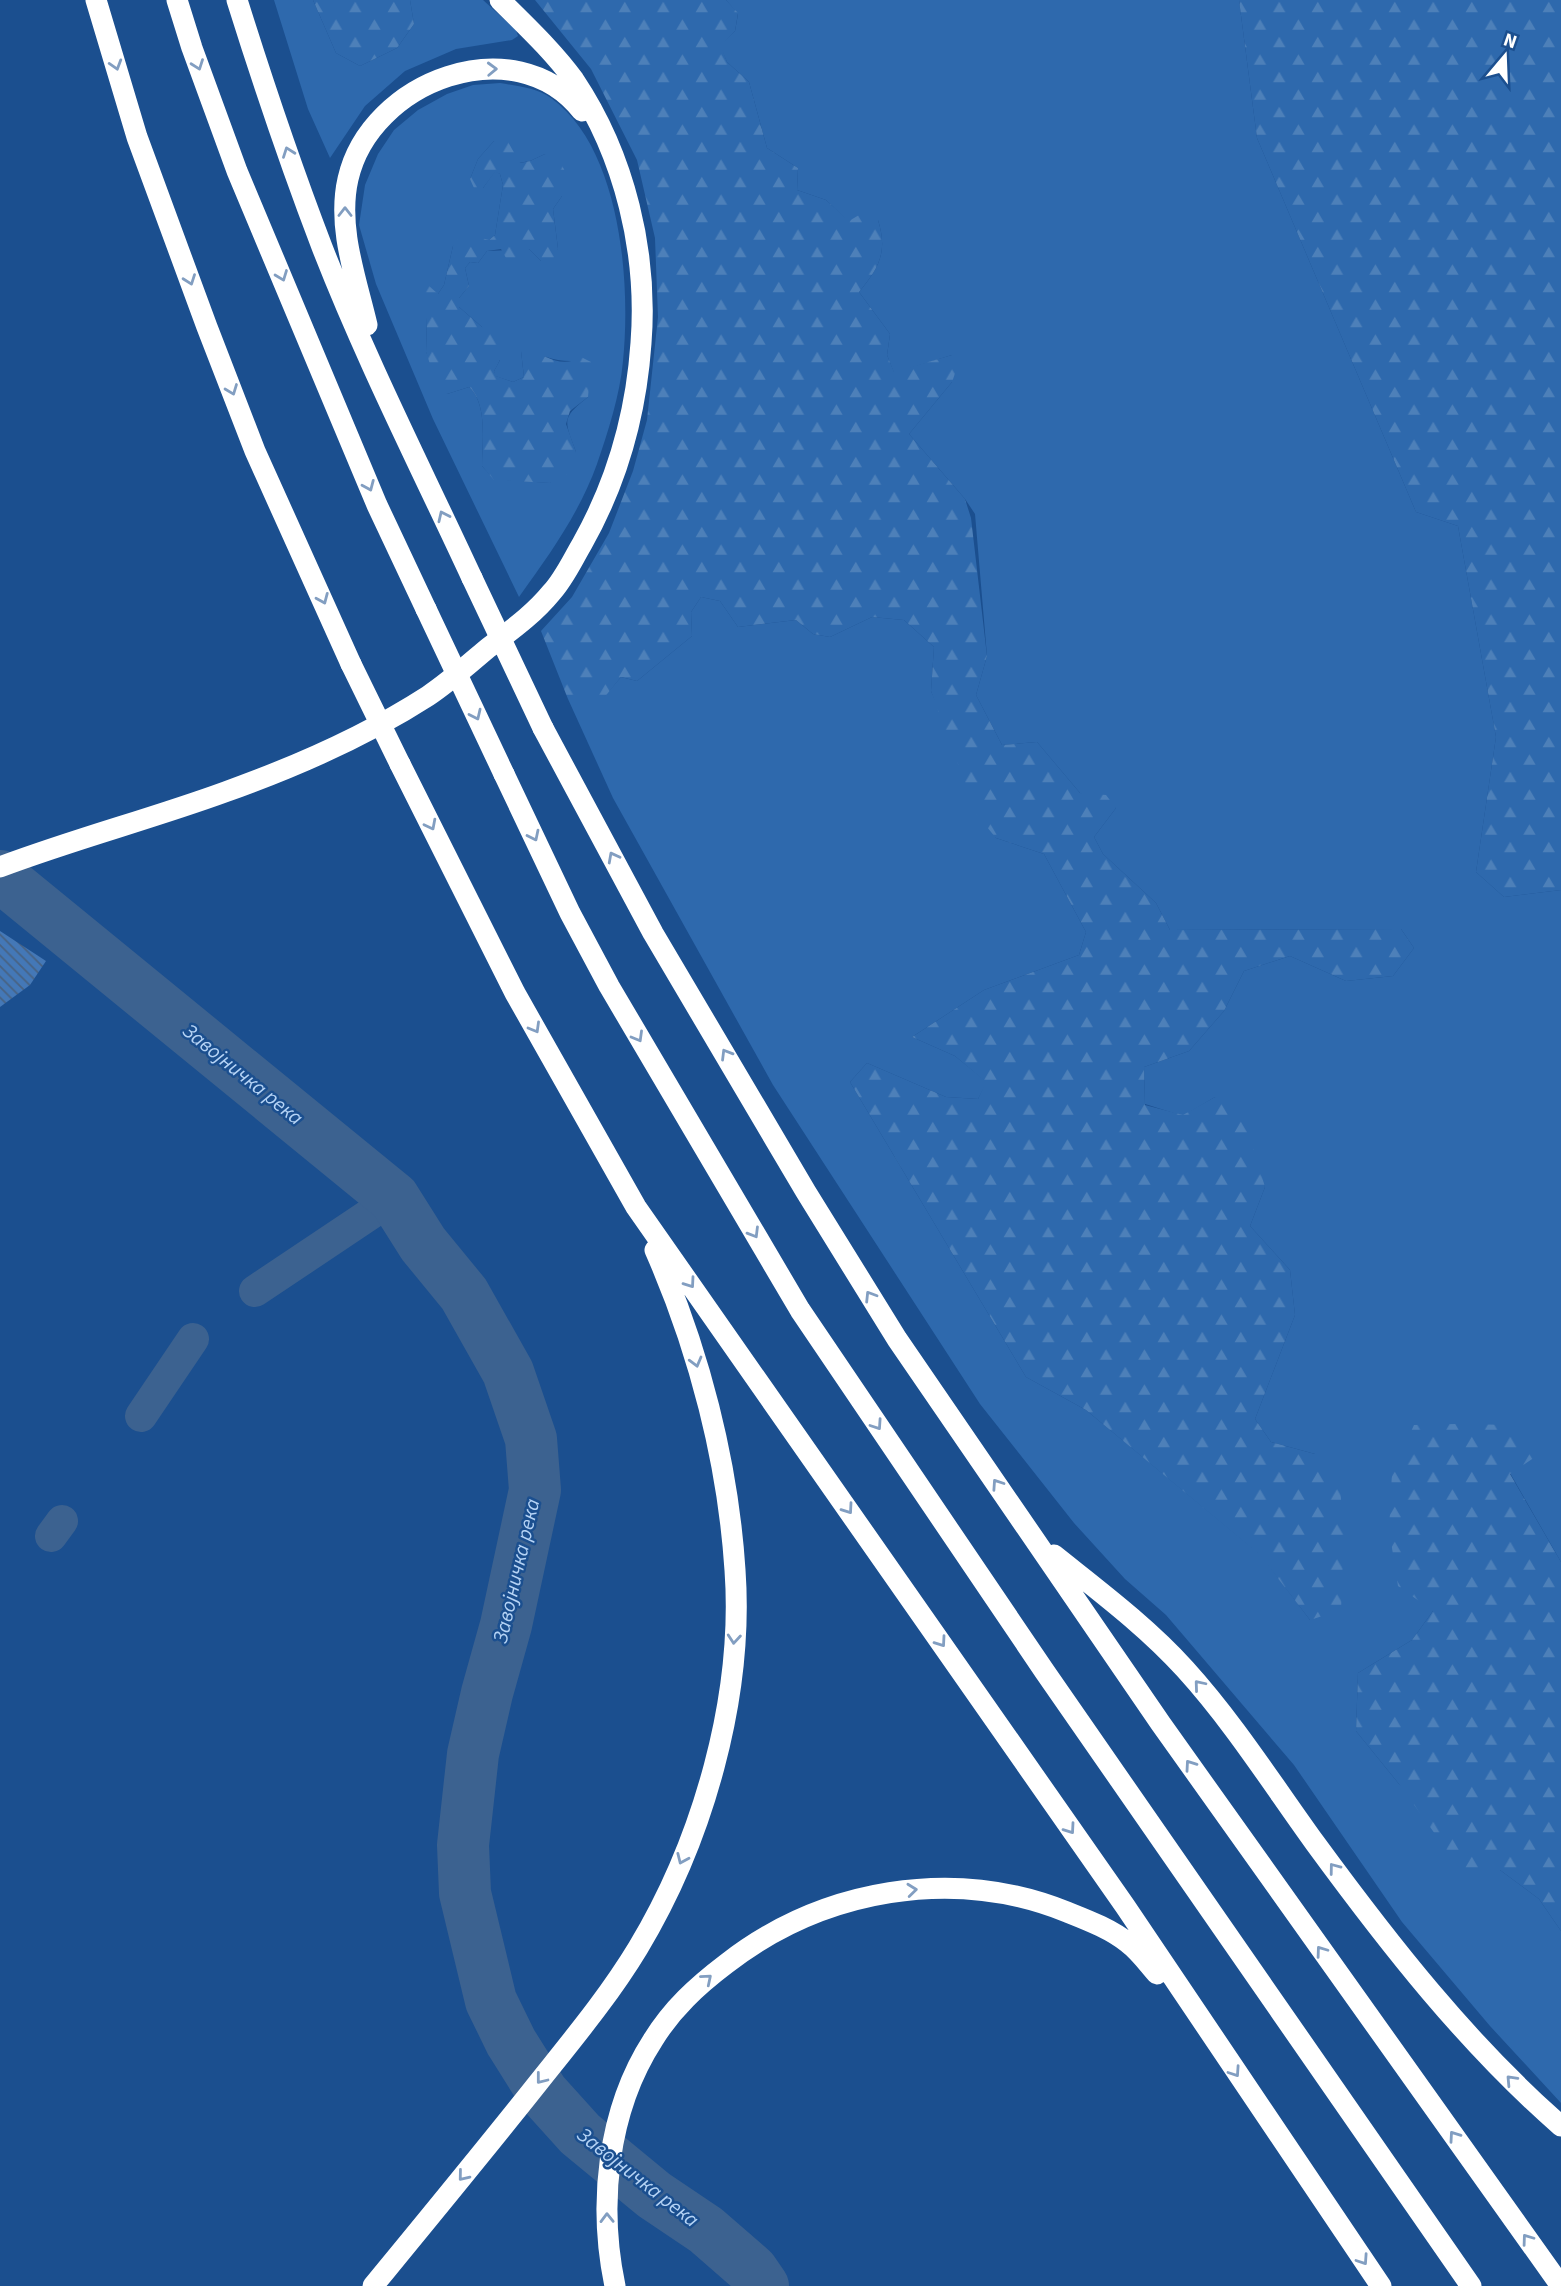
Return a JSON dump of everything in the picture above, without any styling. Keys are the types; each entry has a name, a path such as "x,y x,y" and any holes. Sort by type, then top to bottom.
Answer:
{"highway":[{"path":"96,0 137,137 255,450 351,664 400,764 515,993 636,1207 667,1276 692,1348 712,1421 736,1570 736,1627 721,1738 688,1845 665,1897 639,1946 608,1993 506,2124 373,2286"},
{"path":"177,0 237,171 377,505 570,913 609,986 800,1310 1037,1661 1471,2286"},
{"path":"237,0 270,105 323,249 378,374 544,729 653,933 806,1192 897,1339 1191,1767 1561,2286"},
{"path":"0,867 225,792 285,769 391,719 431,694 536,610 553,591 596,519 620,460 629,425 640,356 642,288 635,227 625,189 590,109 559,61 500,0"},
{"path":"378,374 347,240 345,198 348,177 365,138 386,113 405,97 442,79 482,69 518,69 560,88 574,100 605,140"},
{"path":"636,1207 1125,1906 1381,2286"},
{"path":"1036,1540 1142,1625 1187,1671 1216,1705 1337,1873 1427,1990 1523,2093 1561,2126"},
{"path":"615,2286 609,2254 607,2220 611,2154 628,2091 639,2065 661,2028 682,2001 761,1938 792,1922 862,1897 932,1888 968,1888 1010,1894 1043,1902 1085,1919 1128,1943 1197,2015"}],"green space":[{"path":"274,0 313,0 336,53 360,66 397,48 414,24 410,0 483,0 516,30 518,36 512,40 456,49 405,71 365,106 330,158 308,109"},
{"path":"313,0 410,0 414,24 397,48 360,66 336,53"},
{"path":"535,0 726,0 738,13 735,31 721,46 727,62 749,82 767,148 798,168 797,190 826,200 849,221 859,215 878,220 882,241 880,259 859,292 890,334 887,355 894,372 952,355 959,362 952,382 909,434 965,499 971,518 987,656 976,695 1002,745 1037,742 1080,793 1106,795 1116,808 1094,837 1103,854 1156,903 1170,930 1401,929 1414,948 1393,976 1346,981 1290,956 1244,971 1224,1011 1189,1051 1144,1067 1145,1105 1183,1115 1215,1097 1241,1106 1265,1187 1250,1226 1290,1270 1295,1315 1255,1419 1271,1442 1315,1454 1340,1486 1344,1538 1341,1610 1310,1620 1260,1555 1086,1410 1026,1377 850,1082 867,1063 946,1097 978,1099 986,1082 955,1056 912,1037 984,990 1079,955 1086,932 1044,854 996,838 977,815 931,691 934,647 904,620 872,617 830,637 813,634 796,620 738,627 720,601 701,597 691,612 692,636 637,681 621,677 603,699 568,699 541,631 572,597 609,533 633,471 647,420 658,317 655,238 637,160 591,69"},
{"path":"726,0 1239,0 1257,138 1416,512 1458,526 1496,737 1476,872 1504,897 1561,890 1561,1562 1510,1473 1515,1425 1414,1426 1433,1611 1412,1640 1358,1673 1356,1731 1399,1784 1500,1870 1539,1899 1561,1931 1561,2103 1490,2026 1402,1922 1294,1765 1166,1615 1125,1579 1074,1523 980,1404 773,1085 613,798 568,699 603,698 621,677 637,681 692,636 691,612 701,597 720,601 738,627 796,620 813,634 830,637 872,617 904,620 934,647 931,691 996,838 1044,854 1086,932 1079,955 984,990 912,1037 955,1056 987,1082 978,1099 946,1097 867,1063 850,1082 1026,1377 1086,1410 1261,1555 1310,1620 1315,1454 1271,1442 1255,1419 1295,1315 1290,1270 1250,1226 1265,1187 1215,1097 1183,1116 1145,1104 1144,1067 1189,1051 1224,1011 1244,971 1290,956 1346,981 1393,976 1414,948 1401,929 1170,930 1156,903 1103,854 1094,837 1116,808 1080,793 1037,742 1002,745 976,695 987,656 975,514 909,434 952,382 952,355 894,373 887,355 890,334 859,292 880,259 882,241 878,220 849,222 826,200 797,190 798,168 767,148 749,82 727,62 720,46 735,31 738,14"},
{"path":"1239,0 1561,0 1561,890 1504,897 1476,872 1496,737 1458,526 1416,512 1257,138"},
{"path":"500,83 533,90 551,98 575,120 593,149 607,183 622,257 625,294 623,361 609,426 597,464 581,500 552,550 519,597 433,419 376,284 359,225 365,185 378,154 394,130 418,110 447,94 473,85","holes":["494,141 519,163 545,154 562,196 553,209 558,249 541,261 529,249 487,251 478,263 470,262 465,268 469,286 459,298 459,307 482,327 500,360 494,371 495,376 513,382 524,377 521,351 574,361 588,397 567,421 576,452 550,483 494,479 482,466 483,424 475,394 469,387 447,394 426,352 427,318 444,285 453,246 489,240 495,235 503,185 500,174 495,171 483,188 470,179 478,159"]},
{"path":"494,141 508,142 520,163 545,154 559,160 567,175 562,196 553,209 558,249 552,261 542,262 529,249 516,260 506,258 501,249 487,251 478,263 470,262 465,268 469,286 459,298 459,307 482,327 503,332 504,348 494,371 496,376 513,382 524,377 521,351 530,347 561,362 581,357 591,362 588,397 570,411 566,424 576,452 573,471 550,483 494,480 482,466 483,424 479,403 469,387 447,394 439,391 426,352 427,318 415,298 417,288 429,286 438,294 444,285 453,246 463,233 489,240 495,235 503,185 500,174 495,172 483,188 474,188 470,179 478,159"},
{"path":"1414,1425 1515,1425 1538,1455 1510,1474 1561,1562 1561,1931 1539,1899 1500,1870 1469,1881 1399,1784 1356,1731 1358,1673 1412,1640 1433,1611 1398,1586 1389,1529 1392,1473"}],"building":[{"path":"0,931 46,961 30,985 0,1007"}],"waterway":[{"name":"Завојничка река","path":"0,876 394,1198 423,1244 464,1294 508,1372 531,1439 535,1490 506,1625 473,1754 463,1845 465,1893 491,2001 511,2042 543,2093 580,2134 654,2195 706,2230 752,2270 763,2286"},
{"path":"255,1291 394,1198"},
{"path":"141,1416 193,1339"},
{"path":"51,1536 62,1521"}]}
